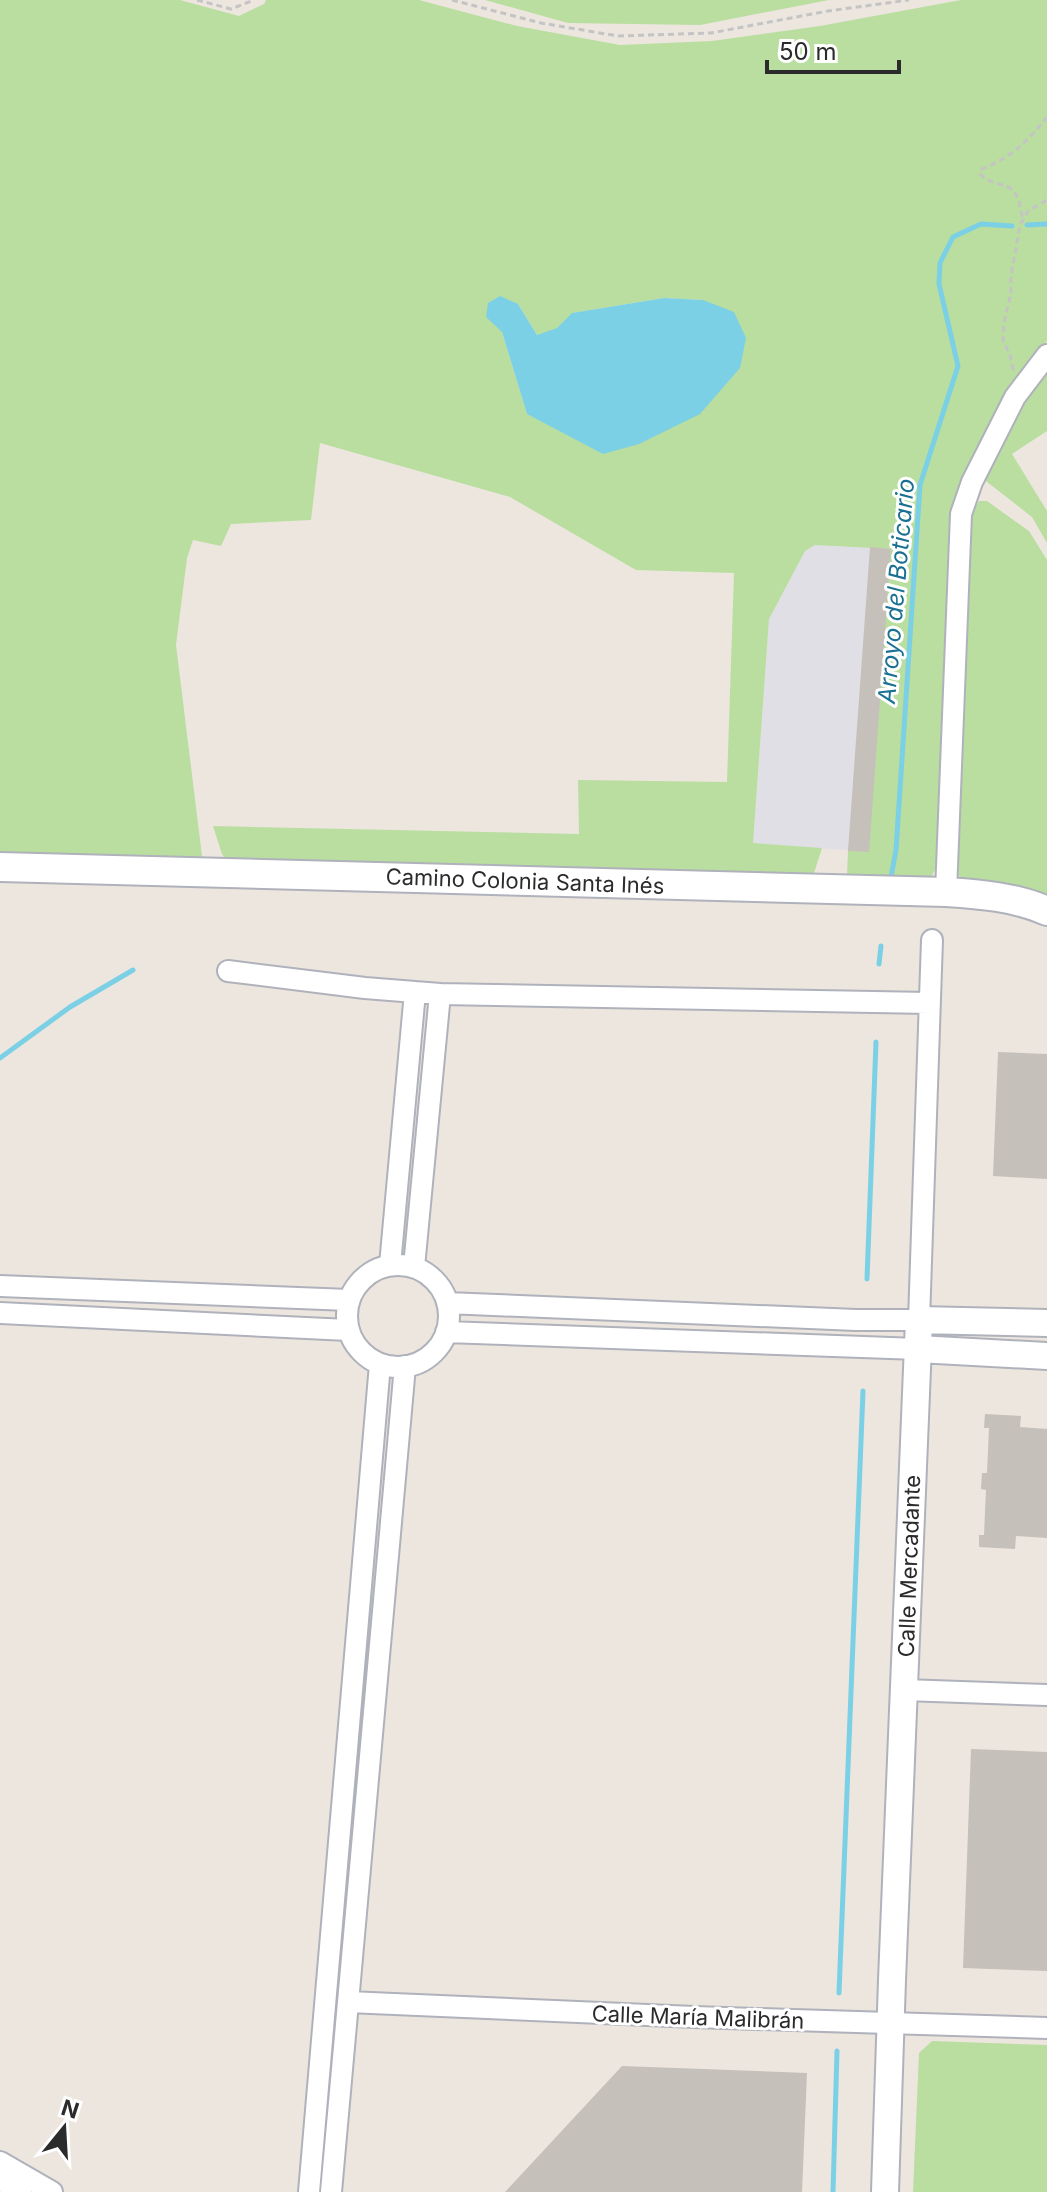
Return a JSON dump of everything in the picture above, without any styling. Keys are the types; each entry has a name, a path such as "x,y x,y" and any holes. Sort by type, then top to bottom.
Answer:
{"main road":[{"name":"Camino Colonia Santa Inés","path":"0,867 946,892 990,896 1034,905 1047,911"}],"street":[{"path":"946,892 961,514 972,482 1015,397 1047,355"},
{"name":"Calle Mercadante","path":"885,2192 932,940"},
{"path":"228,971 440,994 929,1003"},
{"path":"390,1265 415,992"},
{"path":"414,1267 440,994"},
{"path":"390,1265 414,1267 435,1281 443,1291 449,1318 446,1332 431,1355 419,1362 405,1366 380,1364 360,1350 348,1330 346,1315 349,1300 355,1287 376,1269 390,1265"},
{"path":"0,1286 349,1300"},
{"path":"447,1303 856,1320 1047,1323"},
{"path":"0,1313 348,1330"},
{"path":"446,1332 1047,1356"},
{"path":"309,2192 380,1364"},
{"path":"331,2192 405,1366"},
{"path":"904,1690 1047,1695"},
{"name":"Calle María Malibrán","path":"348,2002 1047,2028"},
{"path":"0,2162 52,2192"},
{"path":"0,2180 21,2192"}],"path":[{"path":"197,0 231,9 254,0"},
{"path":"452,0 541,23 618,36 711,33 828,11 909,0"},
{"path":"1015,397 1014,374 1003,332 1022,218 1021,202 1005,184 986,180 980,174 982,169 997,163 1029,140 1047,117"},
{"path":"1022,218 1047,200"}],"shaded area":[{"path":"815,545 891,549 869,852 753,843 769,619 805,551"}],"green space":[{"path":"0,0 180,0 239,16 264,4 266,0 419,0 517,26 620,45 712,41 820,26 961,0 1047,0 1047,341 1018,374 1003,398 959,492 950,541 937,866 928,883 847,876 891,549 815,545 805,551 769,619 753,843 822,848 814,873 803,879 229,864 222,854 213,826 579,834 578,780 727,782 734,573 636,570 510,497 320,443 311,520 231,524 221,546 193,540 187,558 176,645 202,856 197,860 0,852","holes":["664,298 703,300 527,414 502,332 518,304 537,335 557,329 573,313"]},
{"path":"485,0 829,0 700,25 568,23"},
{"path":"1047,371 1047,431 1012,454 1047,511 1047,543 1032,517 982,478 1020,407"},
{"path":"979,501 987,501 1029,531 1047,560 1047,899 966,881 955,873 963,636 972,513"},
{"path":"932,2041 1047,2045 1047,2192 913,2192 919,2053"}],"water":[{"path":"500,296 518,304 537,335 557,328 572,313 664,298 703,300 734,312 746,338 740,368 700,414 639,444 603,454 527,414 502,332 486,317 488,303"}],"building":[{"path":"870,547 891,549 869,852 848,851"},
{"path":"998,1052 1047,1054 1047,1179 993,1176"},
{"path":"985,1414 1021,1416 1020,1427 1047,1429 1047,1538 1016,1536 1015,1549 979,1547 979,1535 984,1535 986,1490 981,1489 982,1473 987,1473 989,1428 984,1428"},
{"path":"971,1749 1047,1752 1047,1971 963,1968"},
{"path":"622,2066 807,2073 802,2192 505,2192"}],"waterway":[{"name":"Arroyo del Boticario","path":"891,877 896,850 920,485 958,366 939,284 940,263 953,237 981,224 1012,226"},
{"name":"Arroyo del Boticario","path":"1027,225 1047,224"},
{"path":"879,964 881,946"},
{"path":"0,1058 70,1007 133,970"},
{"name":"Arroyo del Boticario","path":"867,1279 876,1042"},
{"path":"839,1993 863,1391"},
{"path":"833,2192 837,2051"}]}
